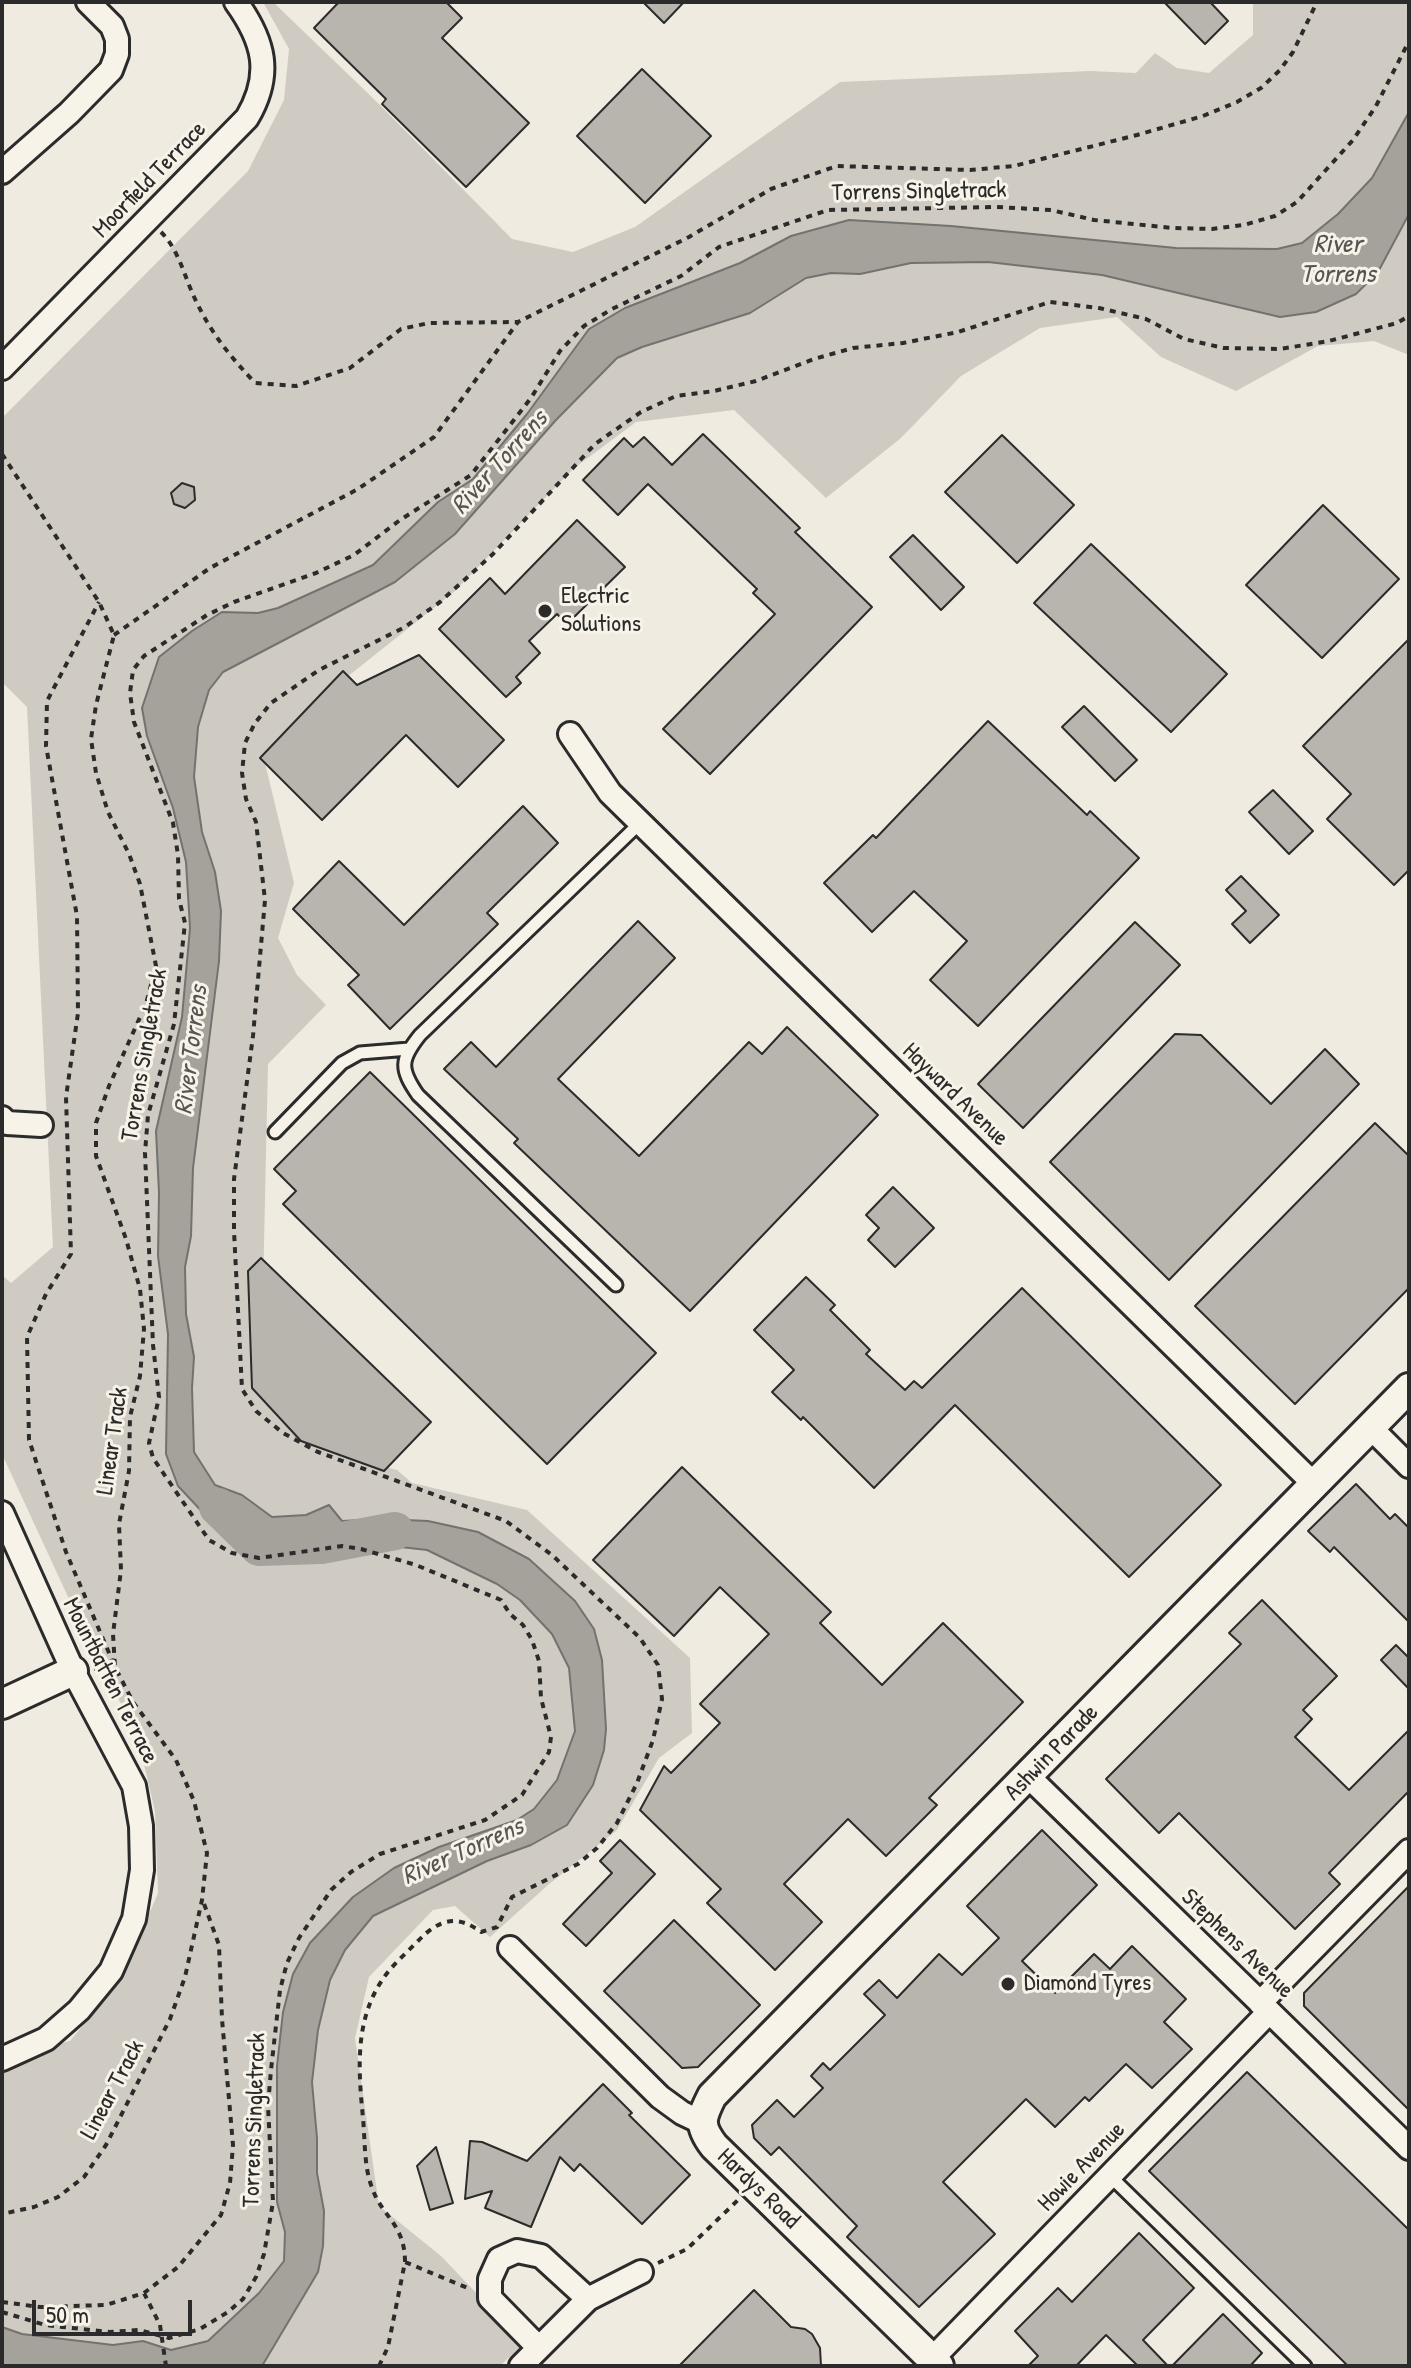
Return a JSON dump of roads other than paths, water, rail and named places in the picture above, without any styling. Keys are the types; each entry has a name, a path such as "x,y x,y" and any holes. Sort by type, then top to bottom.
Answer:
{"street":[{"path":"2,172 69,113 111,70 117,46 114,31 88,2"},
{"name":"Moorfield Terrace","path":"2,368 240,126 256,100 263,70 261,47 253,27 236,2"},
{"name":"Hayward Avenue","path":"570,734 610,793 1314,1484"},
{"path":"2,1118 7,1123 41,1125"},
{"name":"Ashwin Parade","path":"701,2122 712,2096 1409,1388"},
{"path":"1370,1427 1409,1466"},
{"name":"Mountbatten Terrace","path":"2,1513 73,1671 134,1786 141,1826 142,1870 134,1919 111,1971 79,2010 46,2039 2,2059"},
{"path":"2,1704 73,1671"},
{"name":"Stephens Avenue","path":"1029,1777 1409,2148"},
{"name":"Howie Avenue","path":"936,2363 1409,1851"},
{"name":"Hardys Road","path":"510,1948 660,2097 701,2122 714,2146 936,2363"},
{"path":"539,2348 490,2298 490,2279 499,2259 517,2251 541,2256 588,2299"},
{"path":"521,2366 588,2299 641,2272"}],"lane":[{"path":"616,1285 418,1095 403,1065 409,1049 420,1035 640,823"},
{"path":"275,1132 342,1063 360,1053 409,1049"},
{"path":"1110,2176 1298,2364"},
{"path":"1214,2298 1224,2287"}],"water":[{"name":"River Torrens","path":"1409,112 1409,214 1378,272 1356,294 1316,312 1280,317 1102,275 988,262 911,263 860,274 831,273 806,278 750,313 642,347 617,358 556,420 455,534 395,582 223,672 209,690 198,727 194,777 202,832 215,872 221,911 219,961 193,1168 191,1236 185,1267 186,1314 194,1357 194,1452 215,1485 242,1495 272,1517 306,1515 329,1505 342,1521 428,1521 478,1532 529,1559 575,1601 594,1629 602,1660 606,1729 604,1750 593,1785 567,1825 531,1845 487,1861 373,1916 345,1950 330,1980 318,2030 312,2082 317,2173 324,2211 323,2246 318,2272 262,2366 2,2366 2,2327 22,2334 113,2345 143,2341 171,2350 208,2341 259,2293 284,2261 285,2232 277,2202 277,2066 283,2012 293,1974 310,1943 353,1897 394,1868 439,1847 517,1820 534,1809 557,1780 575,1731 569,1668 552,1634 520,1600 497,1584 427,1550 330,1539 248,1544 224,1535 178,1486 166,1454 168,1334 158,1256 156,1131 182,1017 190,928 186,862 173,808 147,736 142,708 159,657 222,612 258,613 278,608 373,565 438,502 473,479 527,414 589,329 625,308 740,263 791,236 849,220 951,226 1176,248 1277,249 1302,243 1338,214 1372,178"}],"waterway":[{"name":"River Torrens","path":"218,1507 259,1547 321,1545 395,1531"}],"place":[{"name":"Electric Solutions","path":"545,611"},
{"name":"Diamond Tyres","path":"1008,1984"}]}
